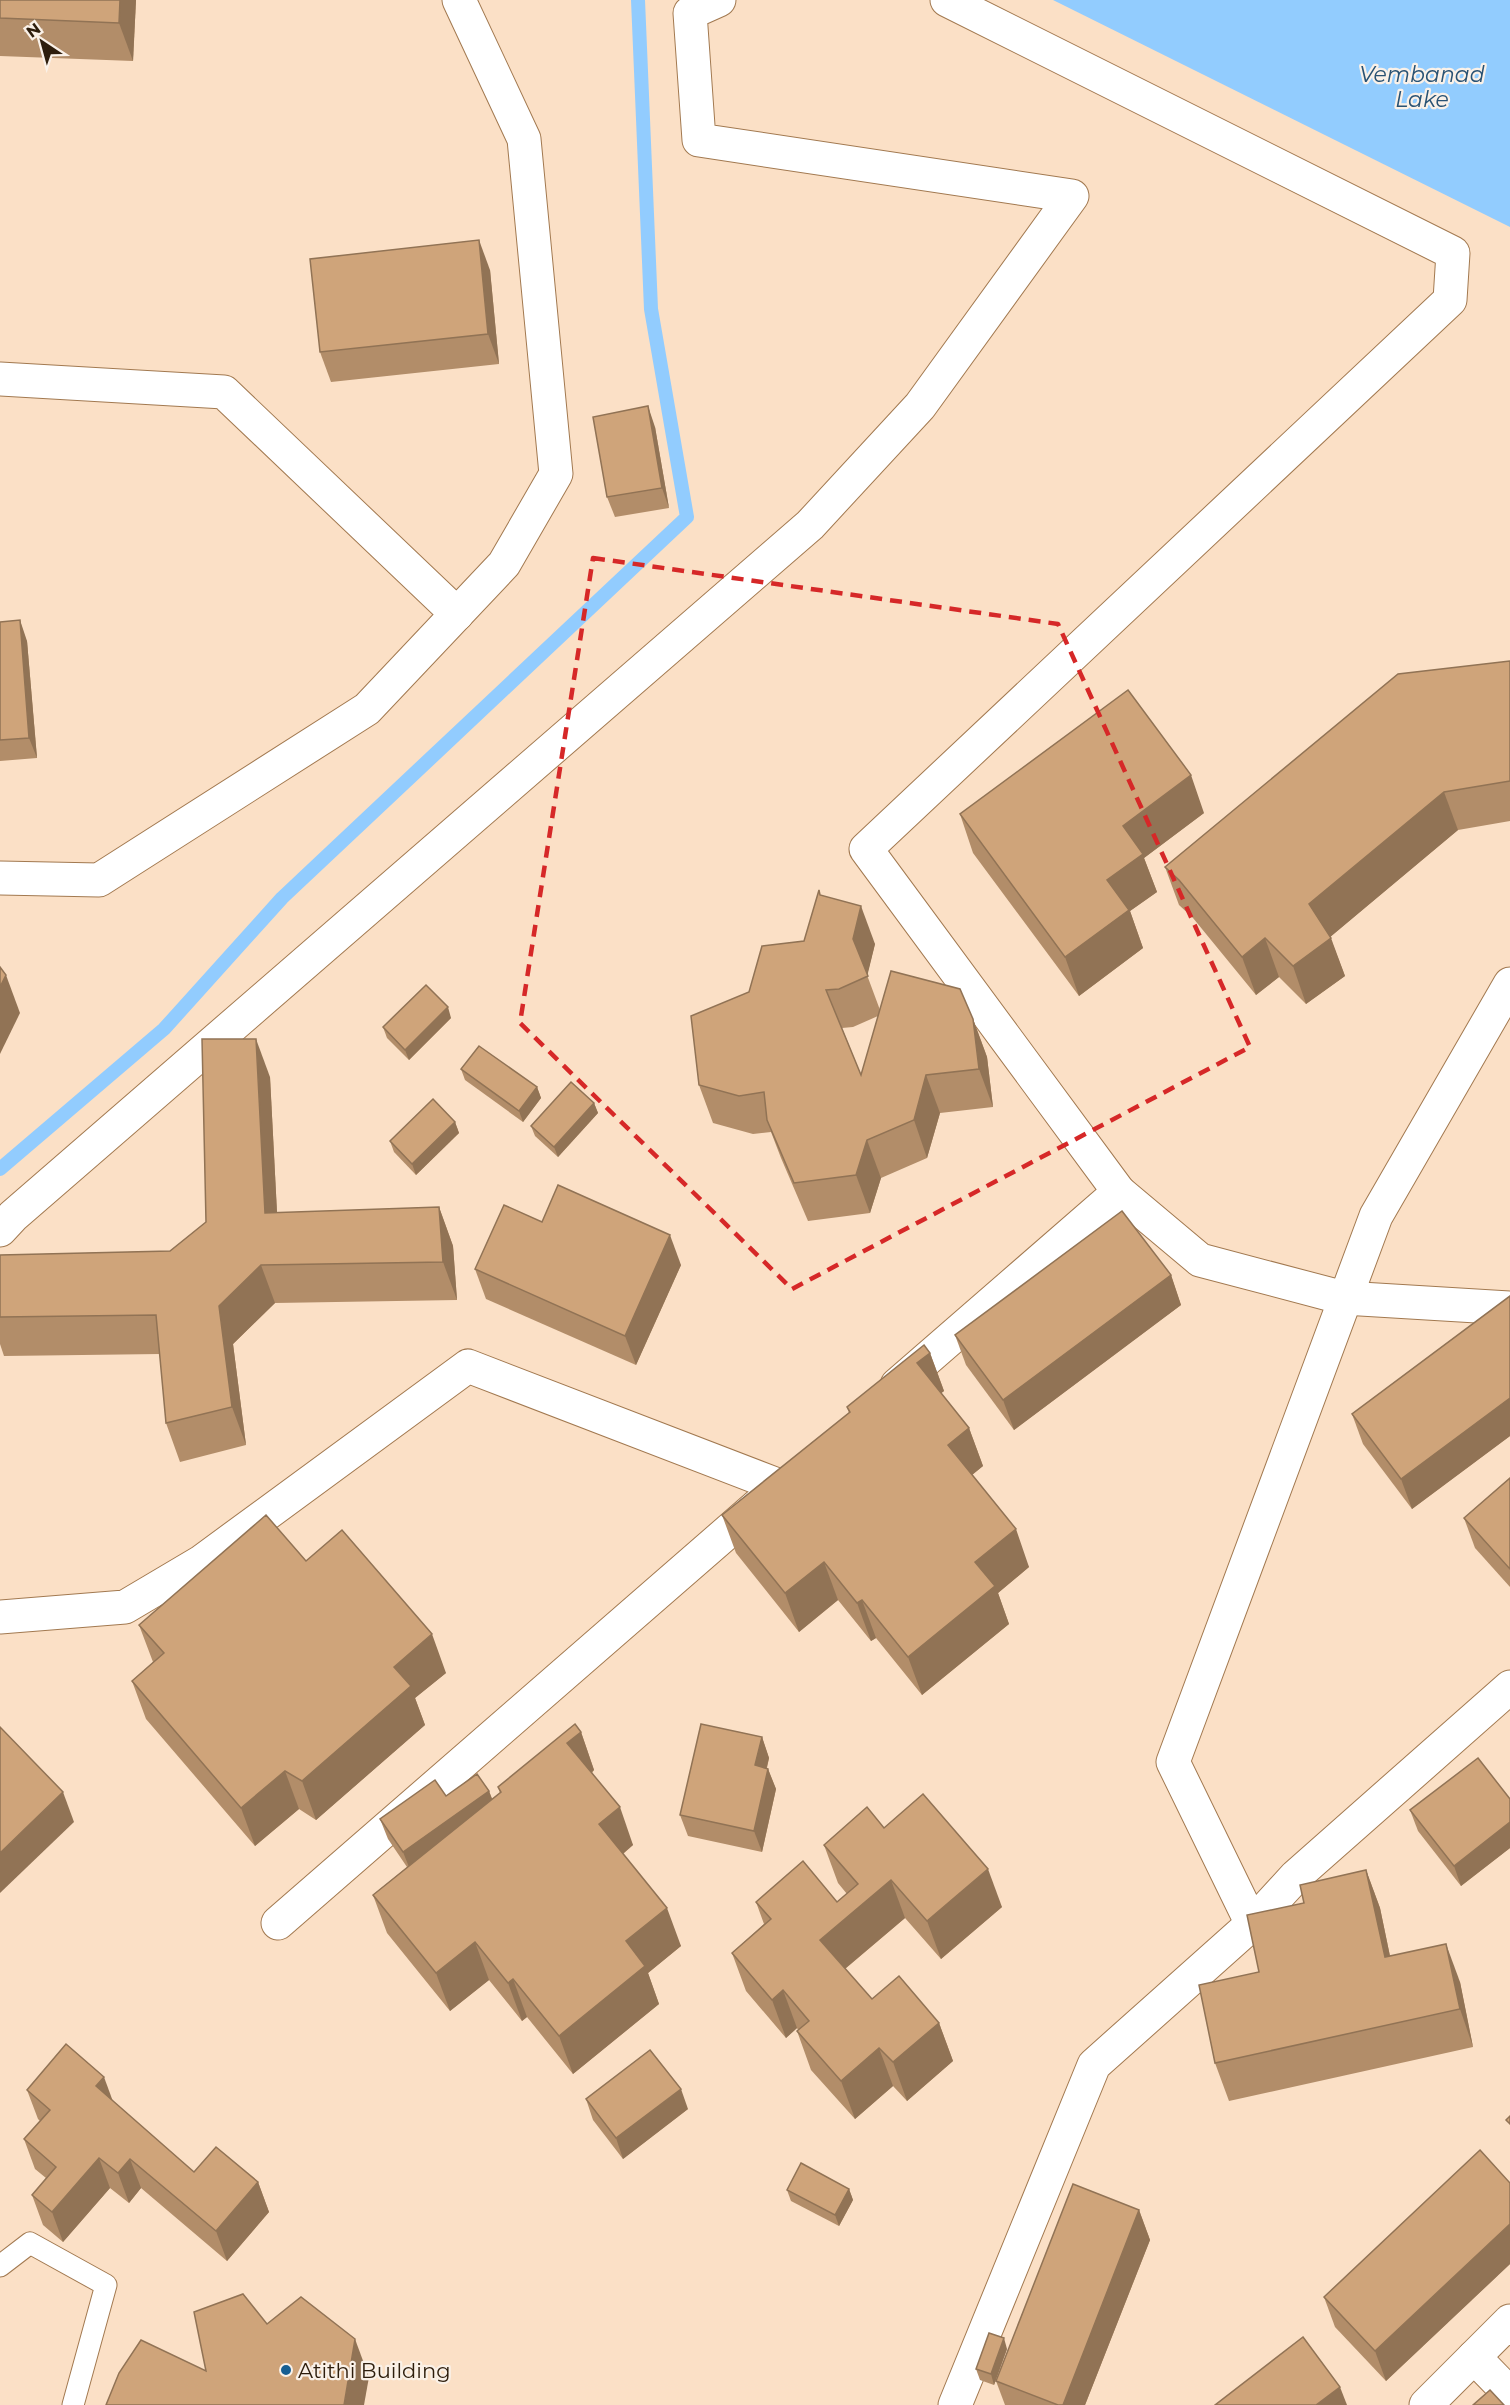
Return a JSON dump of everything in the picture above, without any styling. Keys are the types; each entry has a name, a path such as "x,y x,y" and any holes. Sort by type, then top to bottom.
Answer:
{"street":[{"path":"0,878 99,880 367,709 504,564 556,474 524,139 459,0"},
{"path":"0,1230 13,1215 810,525 920,406 1072,196 699,140 690,13 719,0"},
{"path":"947,0 1454,253 1450,300 866,849 1119,1192 1200,1260 1344,1298 1510,1308"},
{"path":"0,380 224,392 457,614"},
{"path":"1252,1924 1173,1762 1376,1216 1510,984"},
{"path":"878,1401 1119,1192"},
{"path":"0,1617 124,1607 201,1562 468,1366 789,1478 278,1923"},
{"path":"955,2405 1094,2065 1252,1924 1296,1876 1510,1687"},
{"path":"1426,2405 1510,2320"},
{"path":"1474,2357 1510,2394"}],"lane":[{"path":"0,2266 30,2243 106,2285 73,2405"}],"highlighted area":[{"path":"593,558 1058,624 1250,1047 792,1289 520,1023"}],"water":[{"name":"Vembanad Lake","path":"1053,0 1510,0 1510,227"}],"building":[{"path":"0,0 120,0 119,23 0,18"},
{"path":"479,240 488,334 320,352 310,259"},
{"path":"648,406 662,488 607,497 593,417"},
{"path":"20,620 29,738 0,740 0,622"},
{"path":"1510,661 1510,781 1444,792 1309,904 1331,938 1293,966 1265,938 1242,957 1179,880 1165,867 1398,674"},
{"path":"1128,690 1191,775 1123,826 1143,854 1107,880 1129,910 1065,957 960,814"},
{"path":"819,890 820,895 861,906 853,939 868,976 839,989 826,990 861,1075 891,971 960,989 973,1019 979,1069 926,1075 914,1120 867,1140 856,1175 794,1183 767,1120 764,1092 739,1096 699,1085 691,1016 749,992 762,946 804,941"},
{"path":"0,967 6,975 0,987"},
{"path":"426,985 448,1007 405,1050 383,1027"},
{"path":"202,1039 256,1039 265,1213 439,1207 443,1262 261,1265 219,1306 232,1407 166,1423 156,1315 0,1317 0,1255 170,1251 206,1222"},
{"path":"479,1046 537,1087 519,1111 461,1069"},
{"path":"571,1082 594,1103 554,1147 531,1126"},
{"path":"433,1099 455,1122 412,1164 390,1141"},
{"path":"558,1185 670,1235 625,1336 475,1269 504,1205 542,1222"},
{"path":"1122,1211 1171,1275 1003,1400 955,1335"},
{"path":"1510,1296 1510,1398 1401,1479 1352,1414"},
{"path":"924,1345 930,1353 917,1363 969,1428 948,1445 1016,1529 975,1562 995,1586 908,1657 862,1600 857,1603 824,1562 785,1593 722,1515 850,1412 847,1407"},
{"path":"1510,1478 1510,1569 1464,1518"},
{"path":"266,1515 306,1561 342,1530 432,1634 394,1667 411,1686 302,1781 285,1771 241,1808 132,1681 164,1653 139,1625"},
{"path":"575,1724 581,1732 567,1743 620,1807 599,1824 667,1908 626,1941 645,1966 559,2036 513,1979 508,1983 475,1942 436,1973 373,1895 501,1792 498,1787"},
{"path":"701,1724 762,1737 755,1765 768,1769 754,1831 680,1815"},
{"path":"0,1727 63,1792 0,1853"},
{"path":"1478,1758 1510,1799 1510,1822 1454,1866 1410,1810"},
{"path":"477,1774 489,1791 403,1852 380,1819 435,1780 446,1796"},
{"path":"923,1794 988,1869 927,1921 891,1880 820,1940 872,1999 899,1976 939,2023 893,2062 879,2048 841,2081 797,2031 809,2021 783,1990 772,2000 732,1953 771,1919 756,1902 803,1861 837,1902 858,1884 824,1845 867,1807 884,1828"},
{"path":"1366,1870 1385,1957 1446,1944 1460,2009 1215,2063 1199,1985 1259,1972 1247,1915 1304,1903 1300,1885"},
{"path":"66,2044 104,2077 96,2086 194,2172 216,2147 258,2182 216,2231 130,2159 118,2173 99,2158 52,2212 32,2195 56,2167 24,2139 50,2110 27,2090"},
{"path":"650,2050 681,2089 616,2138 586,2099"},
{"path":"1480,2150 1510,2183 1510,2224 1375,2351 1324,2297"},
{"path":"801,2163 849,2189 835,2215 787,2190"},
{"path":"1073,2184 1139,2210 1063,2405 1058,2405 996,2381"},
{"path":"243,2294 267,2324 301,2297 355,2339 344,2405 106,2405 119,2373 141,2340 206,2371 194,2312"},
{"path":"989,2333 1004,2338 991,2374 976,2369"},
{"path":"1303,2337 1340,2387 1316,2405 1215,2405"},
{"path":"1490,2390 1504,2405 1473,2405"}],"waterway":[{"path":"0,1169 164,1029 282,898 687,517 651,309 638,0"}],"place":[{"name":"Atithi Building","path":"286,2370"}]}
